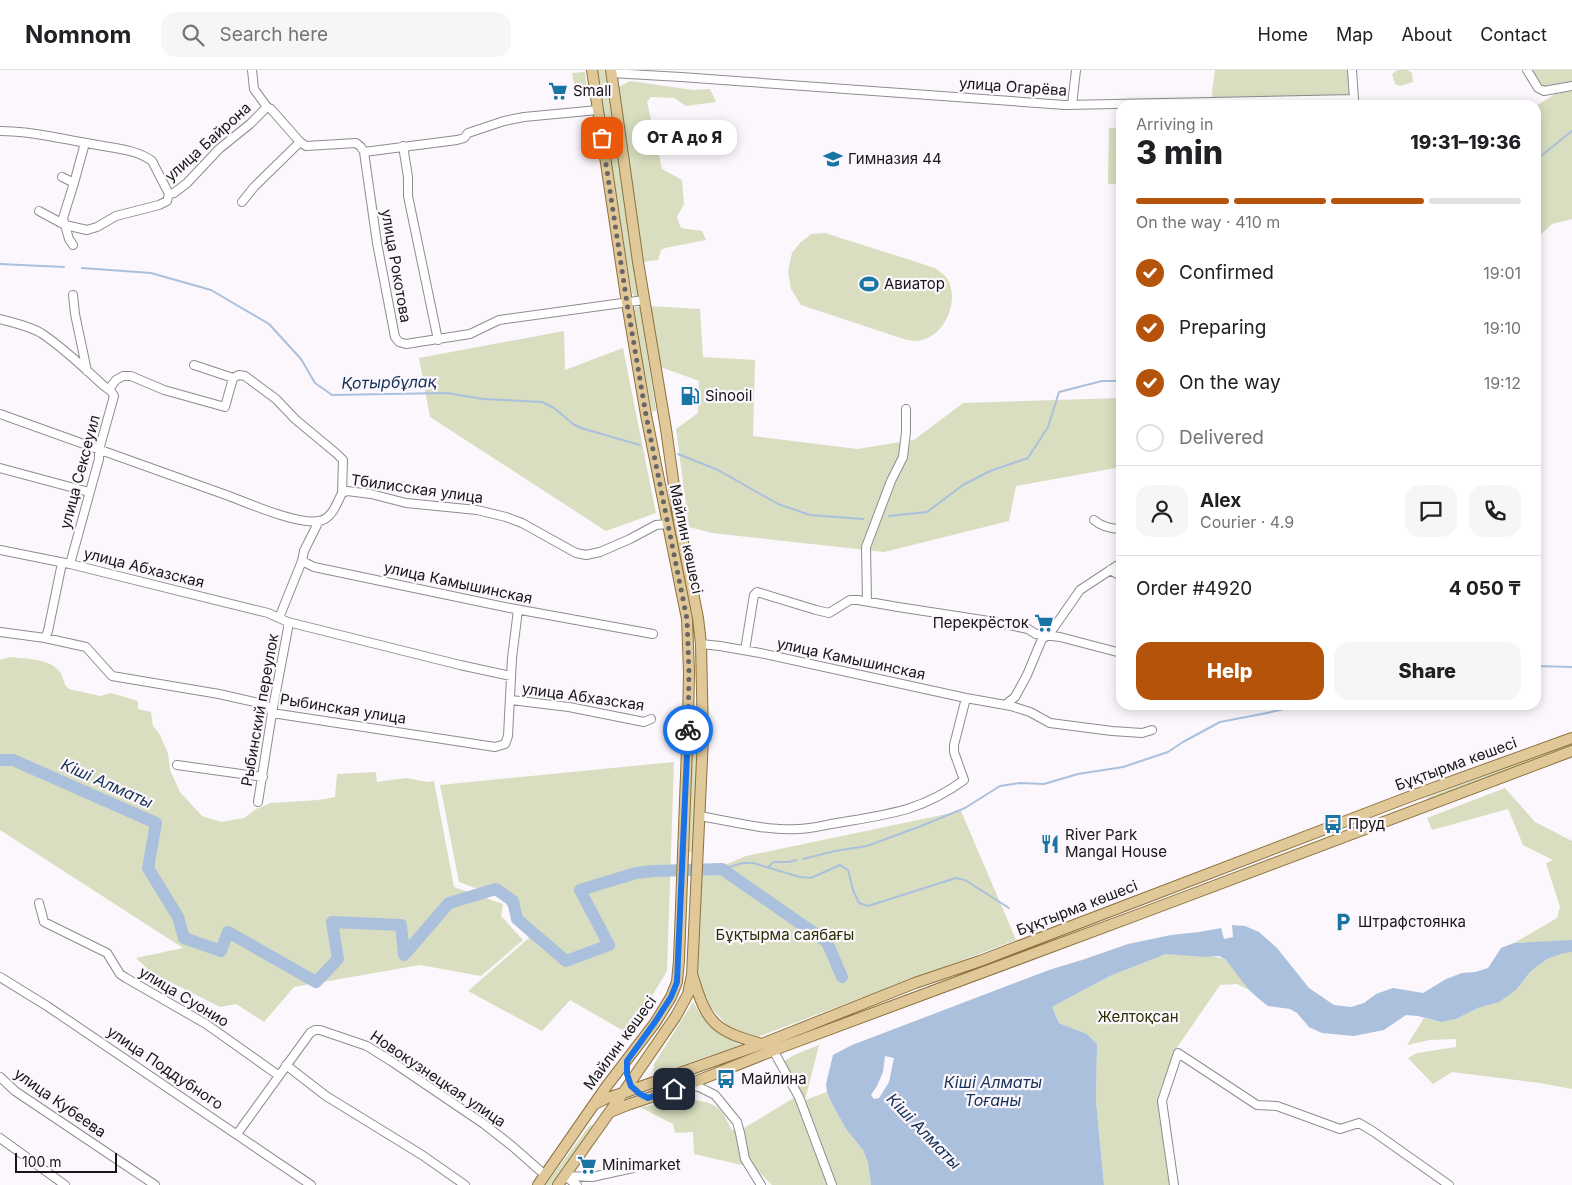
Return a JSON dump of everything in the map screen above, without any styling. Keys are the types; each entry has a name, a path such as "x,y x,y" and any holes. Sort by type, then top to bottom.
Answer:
{"main road":[{"name":"Майлин көшесі","path":"538,1185 655,1022 671,997 677,982 688,722 688,635 680,582 646,415 592,70"},
{"name":"Майлин көшесі","path":"558,1185 623,1093 632,1086 688,994 692,975 703,738 701,644 698,618 678,522 663,409 644,300 611,72"},
{"path":"646,415 650,417 658,416 663,409"},
{"name":"Бұқтырма көшесі","path":"632,1086 762,1044 905,987 980,961 1414,795 1572,738"},
{"name":"Бұқтырма көшесі","path":"609,1113 1420,809 1572,750"},
{"path":"1414,795 1420,809"},
{"path":"692,975 704,1009 718,1026 740,1038 762,1044"},
{"path":"627,1061 627,1074 632,1086 648,1098"},
{"path":"594,1105 601,1100 623,1093"}],"street":[{"name":"улица Байрона","path":"0,131 19,131 131,152 152,161 168,194 174,193 187,183 219,149 267,108 254,89 252,70"},
{"path":"1072,104 1076,70"},
{"name":"улица Огарёва","path":"1298,100 1354,99 1352,70"},
{"path":"1527,70 1538,88 1544,91 1572,86"},
{"name":"улица Огарёва","path":"611,72 986,100 1072,104 1116,103"},
{"path":"267,108 271,109 300,142 306,146 356,144 361,146 364,152 457,140 464,138 468,133 504,121 524,117 598,110"},
{"path":"242,202 254,187 300,142"},
{"path":"73,245 69,238 64,218 85,143"},
{"path":"403,146 411,213 438,340"},
{"name":"улица Рокотова","path":"364,152 395,337 399,342 406,344 470,334 499,320 644,300"},
{"path":"62,177 74,182"},
{"path":"39,211 65,225 87,230 116,216 159,205 167,201 168,194"},
{"path":"73,295 87,371"},
{"path":"0,319 40,333 65,350 109,389 116,380 123,376 131,376 164,390 225,408 233,378"},
{"path":"194,365 233,378 239,375 245,376 276,399 295,419 343,460 342,493"},
{"name":"улица Сексеуил","path":"45,638 99,459 99,450 114,396 109,389"},
{"path":"867,601 866,547 891,481 904,458 906,409"},
{"path":"0,414 282,515 304,521 319,521 304,551 302,561 279,618"},
{"path":"0,468 89,492"},
{"name":"Тбилисская улица","path":"319,521 332,512 342,493 346,491 371,494 406,503 477,510 506,517 522,523 576,553 586,555 600,552 656,525 668,524"},
{"path":"1094,520 1100,525 1116,529"},
{"name":"улица Абхазская","path":"0,550 268,613 288,622 460,666 511,676"},
{"name":"улица Камышинская","path":"302,561 319,569 518,610 653,634"},
{"path":"1005,705 1015,697 1027,675 1042,639 1048,635 1080,590 1116,566"},
{"path":"1110,570 1116,573"},
{"path":"745,650 754,595 757,592 816,610 830,612 850,600 867,601 989,621 1028,629 1036,634 1048,635 1116,652"},
{"name":"Рыбинская улица","path":"0,632 45,638 86,648 112,676 219,694 263,704 269,707 272,713 495,747 505,744 508,736 512,658 518,610"},
{"name":"Рыбинский переулок","path":"258,802 288,622"},
{"name":"улица Камышинская","path":"701,644 745,650 1005,705 1030,712 1050,723 1112,730 1142,732 1152,730"},
{"path":"699,816 760,826 797,829 900,811 932,800 964,780 954,752 954,745 966,698"},
{"name":"улица Абхазская","path":"511,700 569,707 644,722 651,719"},
{"path":"177,765 262,777"},
{"name":"улица Суонио","path":"39,904 44,922 107,954 120,974 206,1024 278,1075"},
{"name":"улица Поддубного","path":"0,977 47,1006 312,1185"},
{"name":"Новокузнецкая улица","path":"237,1134 310,1032 315,1030 367,1046 484,1124 545,1175"},
{"path":"773,1050 800,1097 832,1185"},
{"path":"1174,1185 1162,1101 1178,1054 1257,1105 1277,1106 1340,1129 1359,1124 1374,1132 1449,1185"},
{"path":"286,1065 326,1096 422,1155 466,1185"},
{"name":"улица Кубеева","path":"0,1078 155,1185"},
{"path":"687,1085 699,1087 715,1095 737,1122 745,1159 761,1185"},
{"path":"0,1138 65,1185"},
{"path":"564,1176 592,1177 633,1168"},
{"path":"564,1176 576,1185"}],"green space":[{"path":"595,70 609,70 640,296 635,297 632,293"},
{"path":"1215,70 1348,70 1349,96 1213,97"},
{"path":"1398,70 1407,70 1412,73 1413,82 1400,86 1395,84 1392,74"},
{"path":"1532,70 1572,70 1572,83 1545,89 1539,86"},
{"path":"585,72 588,95 576,96 572,73"},
{"path":"630,81 693,90 710,89 716,102 686,106 674,98 651,97 647,102 662,169 682,180 684,204 677,217 681,228 702,231 706,240 665,248 661,250 658,260 642,262 619,87"},
{"path":"1572,89 1572,219 1552,224 1541,234 1541,103 1555,94"},
{"path":"1109,128 1116,128 1116,184 1108,184"},
{"name":"Авиатор","path":"825,233 935,268 944,275 951,286 952,296 948,315 938,331 920,341 907,340 801,305 791,289 788,271 792,253 811,234"},
{"path":"649,306 700,309 703,357 755,360 753,436 857,449 914,440 963,403 1116,398 1116,468 1016,486 1009,521 884,552 712,533 689,527 676,429 698,413 699,381 658,366"},
{"path":"635,307 640,308 656,410 654,412 652,411 633,313"},
{"path":"564,331 565,370 623,348 656,513 606,531 430,417 419,358"},
{"path":"10,657 37,660 50,664 60,672 69,689 100,696 111,693 138,701 138,709 151,712 153,726 159,733 168,753 170,770 180,792 202,816 221,822 244,818 256,809 271,803 335,797 337,774 376,772 377,782 406,778 428,782 434,781 454,887 503,904 501,916 523,940 481,976 420,965 294,987 264,1022 236,1004 220,1007 152,973 136,958 183,948 0,830 0,660"},
{"path":"697,720 699,721 694,852 688,852 693,725"},
{"path":"1572,743 1572,748 1430,801 1427,799 1428,797"},
{"path":"674,762 667,971 629,1034 570,1000 542,1031 468,991 529,938 502,898 459,882 440,785"},
{"path":"1505,788 1535,822 1572,841 1572,1089 1452,1072 1433,1084 1408,1058 1417,1053 1456,1047 1456,1039 1430,1040 1407,1045 1424,1018 1441,1022 1456,1019 1478,1008 1497,1002 1516,990 1530,972 1547,959 1563,953 1568,941 1514,943 1557,918 1560,907 1546,863 1553,860 1523,845 1508,809 1432,830 1427,818"},
{"name":"Бұқтырма саябағы","path":"961,811 1016,940 757,1037 730,1028 709,1006 697,979 701,875 746,856"},
{"name":"Желтоқсан","path":"1166,954 1224,959 1234,969 1249,990 1237,984 1220,985 1176,1049 1158,1096 1171,1185 1104,1185 1096,1101 1097,1044 1087,1034 1059,1023 1052,1007 1110,976"},
{"path":"693,1002 713,1028 741,1045 653,1075 654,1064"},
{"path":"819,1045 805,1100 827,1092 846,1129 863,1150 868,1163 871,1185 772,1185 755,1168 694,1154 693,1132 675,1133 673,1124 640,1107 693,1100 703,1102 720,1110 732,1130 744,1128 797,1096 804,1100 783,1062 794,1055"},
{"path":"590,1125 594,1126 554,1185 545,1185"}],"water":[{"name":"Кіші Алматы Тоғаны","path":"1232,925 1245,926 1259,932 1277,948 1309,988 1334,1005 1351,1007 1364,1003 1376,994 1393,988 1423,993 1446,979 1462,973 1488,968 1501,948 1514,943 1572,940 1572,952 1547,959 1530,972 1516,990 1499,1002 1478,1008 1456,1019 1441,1022 1406,1015 1384,1030 1354,1036 1322,1033 1309,1027 1297,1013 1290,1009 1268,1006 1249,990 1226,960 1219,956 1166,954 1110,976 1052,1007 1059,1023 1087,1034 1097,1044 1096,1101 1104,1185 871,1185 868,1163 863,1150 846,1129 827,1092 826,1084 833,1055 852,1045 1049,970 1128,944 1171,935 1221,928 1224,939 1233,937","holes":["885,1056 894,1058 889,1082 879,1098 874,1099 871,1095 883,1072"]}],"waterway":[{"name":"Қотырбұлақ","path":"1541,156 1572,131"},
{"name":"Қотырбұлақ","path":"0,264 64,267"},
{"name":"Қотырбұлақ","path":"82,268 151,273 211,290 269,324 301,359 315,383 332,395 447,393 483,399 542,402 554,408 573,424 581,428 640,445"},
{"name":"Қотырбұлақ","path":"889,516 927,512 963,485 990,471 1028,458 1048,427 1059,392 1102,381 1116,381"},
{"name":"Қотырбұлақ","path":"678,454 718,470 778,504 810,515 863,519"},
{"path":"1541,666 1572,667"},
{"path":"803,859 867,846 921,826 965,808 1000,786 1020,783 1044,784 1078,774 1123,767 1168,752 1220,722 1280,710"},
{"name":"Кіші Алматы","path":"0,760 13,760 156,823 148,868 178,917 184,938 221,951 228,932 316,982 338,959 332,922 401,925 404,955 449,903 496,889 513,901 517,919 566,961 609,945 580,890 636,873 722,869 827,942 842,977"},
{"path":"768,867 774,862 796,860"},
{"path":"722,869 743,863 753,863 800,877 811,878 840,865 848,870 853,890 859,903 868,906 956,878 965,880 1009,908"}],"way so far":[{"path":"602,138 646,415 687,619 689,672 688,730"}],"place":[{"name":"Small","path":"558,91"},
{"name":"От А до Я","path":"602,138"},
{"name":"Гимназия 44","path":"833,159"},
{"name":"Авиатор","path":"869,284"},
{"name":"Sinooil","path":"690,396"},
{"name":"Перекрёсток","path":"1044,623"},
{"name":"Пруд","path":"1333,824"},
{"name":"River Park Mangal House","path":"1050,844"},
{"name":"Штрафстоянка","path":"1343,922"},
{"name":"Майлина","path":"726,1079"},
{"name":"Minimarket","path":"587,1165"}],"route":[{"path":"674,1089 648,1098 640,1094 631,1086 627,1074 627,1061 671,997 677,982 688,730"}]}
